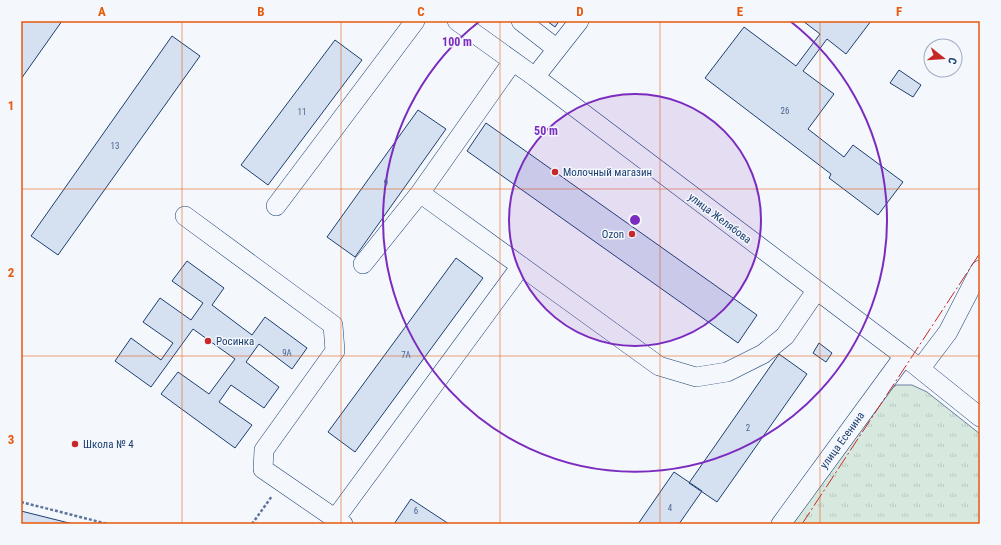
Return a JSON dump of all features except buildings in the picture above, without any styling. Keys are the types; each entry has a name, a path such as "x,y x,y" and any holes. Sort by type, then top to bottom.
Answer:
{"street":[{"path":"276,206 415,21"},
{"name":"улица Желябова","path":"458,21 904,356 980,417"},
{"path":"521,21 557,48"},
{"path":"534,77 579,21"},
{"path":"363,264 420,193 513,61"},
{"path":"420,193 659,366 696,377 727,372 763,354 785,336 816,291"},
{"path":"185,216 333,325 336,351 264,450 263,469 339,521 521,266"},
{"path":"920,369 948,332 980,270"},
{"name":"улица Есенина","path":"782,524 904,356"}],"path":[{"path":"252,524 282,483"},
{"path":"21,502 108,524"}],"green space":[{"path":"896,385 912,385 927,392 980,434 980,524 790,524 885,393"}],"power":[{"path":"802,524 980,253"}],"place":[{"name":"Молочный магазин","path":"555,172"},
{"name":"Ozon","path":"632,234"},
{"name":"Росинка","path":"208,341"},
{"name":"Школа № 4","path":"75,444"}]}
